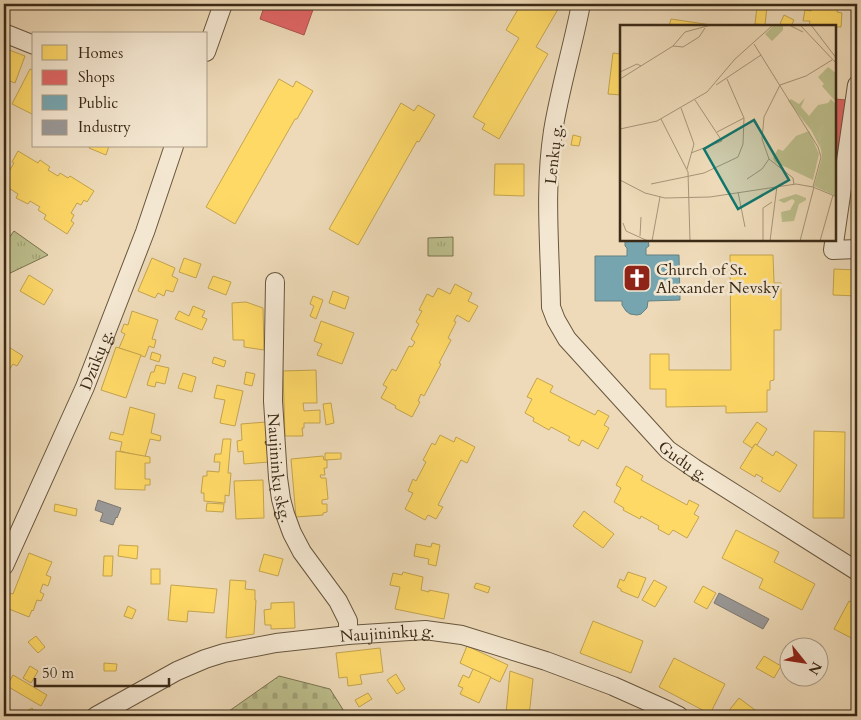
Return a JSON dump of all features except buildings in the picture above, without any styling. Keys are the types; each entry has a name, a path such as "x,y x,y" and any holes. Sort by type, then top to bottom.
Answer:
{"street":[{"path":"208,46 223,4"},
{"name":"Lenkų g.","path":"551,307 549,173 553,131 581,4"},
{"path":"4,33 32,44"},
{"path":"836,229 857,85"},
{"name":"Dzūkų g.","path":"6,555 85,387 145,232 173,148"},
{"path":"834,241 833,250 857,249"},
{"name":"Naujininkų skg.","path":"276,282 273,401 281,499 285,514 302,552 338,601 348,621 348,635"},
{"name":"Gudų g.","path":"551,307 567,339 668,450 857,571"},
{"name":"Naujininkų g.","path":"96,716 176,671 205,659 246,648 348,635 425,630 462,634 546,662 613,686 679,716"}],"green space":[{"path":"14,231 48,255 4,276 4,245"},
{"path":"453,237 453,256 428,256 428,238"},
{"path":"279,676 330,689 347,716 222,716"}],"place":[{"name":"Church of St. Alexander Nevsky","path":"637,278"}]}
